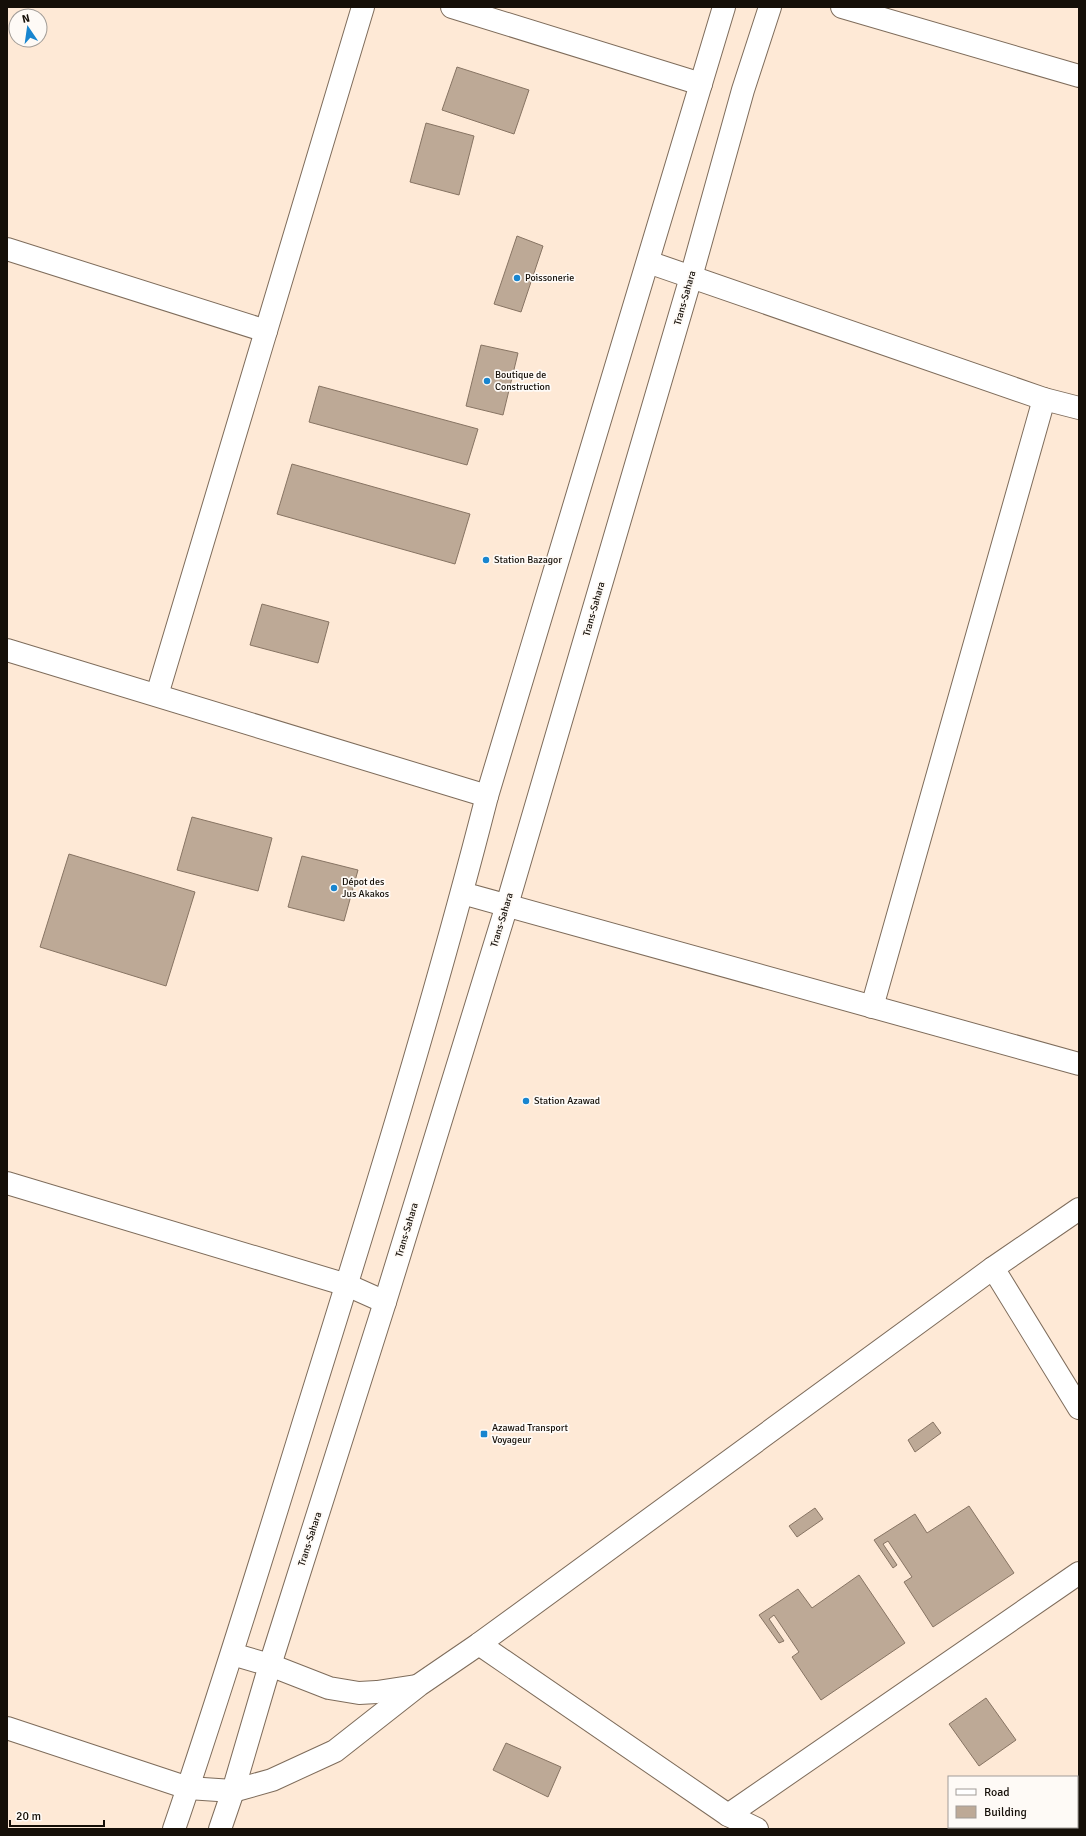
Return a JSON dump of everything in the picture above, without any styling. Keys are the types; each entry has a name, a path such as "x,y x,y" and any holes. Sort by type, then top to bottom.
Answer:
{"street":[{"path":"157,695 363,7"},
{"path":"452,7 700,84"},
{"path":"174,1829 232,1654 347,1285 462,893 488,796 724,7"},
{"name":"Trans-Sahara","path":"220,1829 233,1791 270,1665 385,1302 507,905 691,278 743,90 770,7"},
{"path":"842,7 1079,76"},
{"path":"7,249 266,331"},
{"path":"648,262 1044,398 1079,408"},
{"path":"872,1007 1044,398"},
{"path":"7,650 488,796"},
{"path":"462,893 1079,1064"},
{"path":"7,1182 347,1285 385,1302"},
{"path":"7,1728 188,1788 233,1791 272,1780 335,1751 419,1685 479,1644 993,1268 1079,1209"},
{"path":"993,1268 1079,1408"},
{"path":"728,1816 1079,1573"},
{"path":"479,1644 728,1816 757,1829"},
{"path":"232,1654 270,1665 329,1688 359,1693 378,1692 419,1685"}],"building":[{"path":"457,67 529,90 514,134 442,110"},
{"path":"426,123 474,136 459,195 410,182"},
{"path":"517,236 543,246 521,312 494,304"},
{"path":"481,345 518,353 503,415 466,406"},
{"path":"319,386 478,429 467,465 309,422"},
{"path":"292,464 470,514 455,564 277,514"},
{"path":"262,604 329,622 318,663 250,645"},
{"path":"192,817 272,838 258,891 177,870"},
{"path":"69,854 195,892 166,986 40,947"},
{"path":"302,856 358,870 344,921 288,907"},
{"path":"933,1422 941,1433 915,1452 908,1440"},
{"path":"969,1506 1014,1573 933,1627 904,1582 912,1577 888,1541 883,1544 897,1565 893,1568 874,1540 915,1514 927,1533"},
{"path":"815,1508 823,1519 797,1537 789,1526"},
{"path":"859,1575 905,1643 821,1700 792,1657 799,1652 774,1615 769,1619 784,1641 779,1643 759,1615 798,1589 812,1608"},
{"path":"986,1698 1016,1740 979,1766 949,1724"},
{"path":"506,1743 561,1767 548,1797 493,1770"}],"place":[{"name":"Poissonerie","path":"517,278"},
{"name":"Boutique de Construction","path":"487,381"},
{"name":"Station Bazagor","path":"486,560"},
{"name":"Dépot des Jus Akakos","path":"334,888"},
{"name":"Station Azawad","path":"526,1101"},
{"name":"Azawad Transport Voyageur","path":"484,1434"}]}
